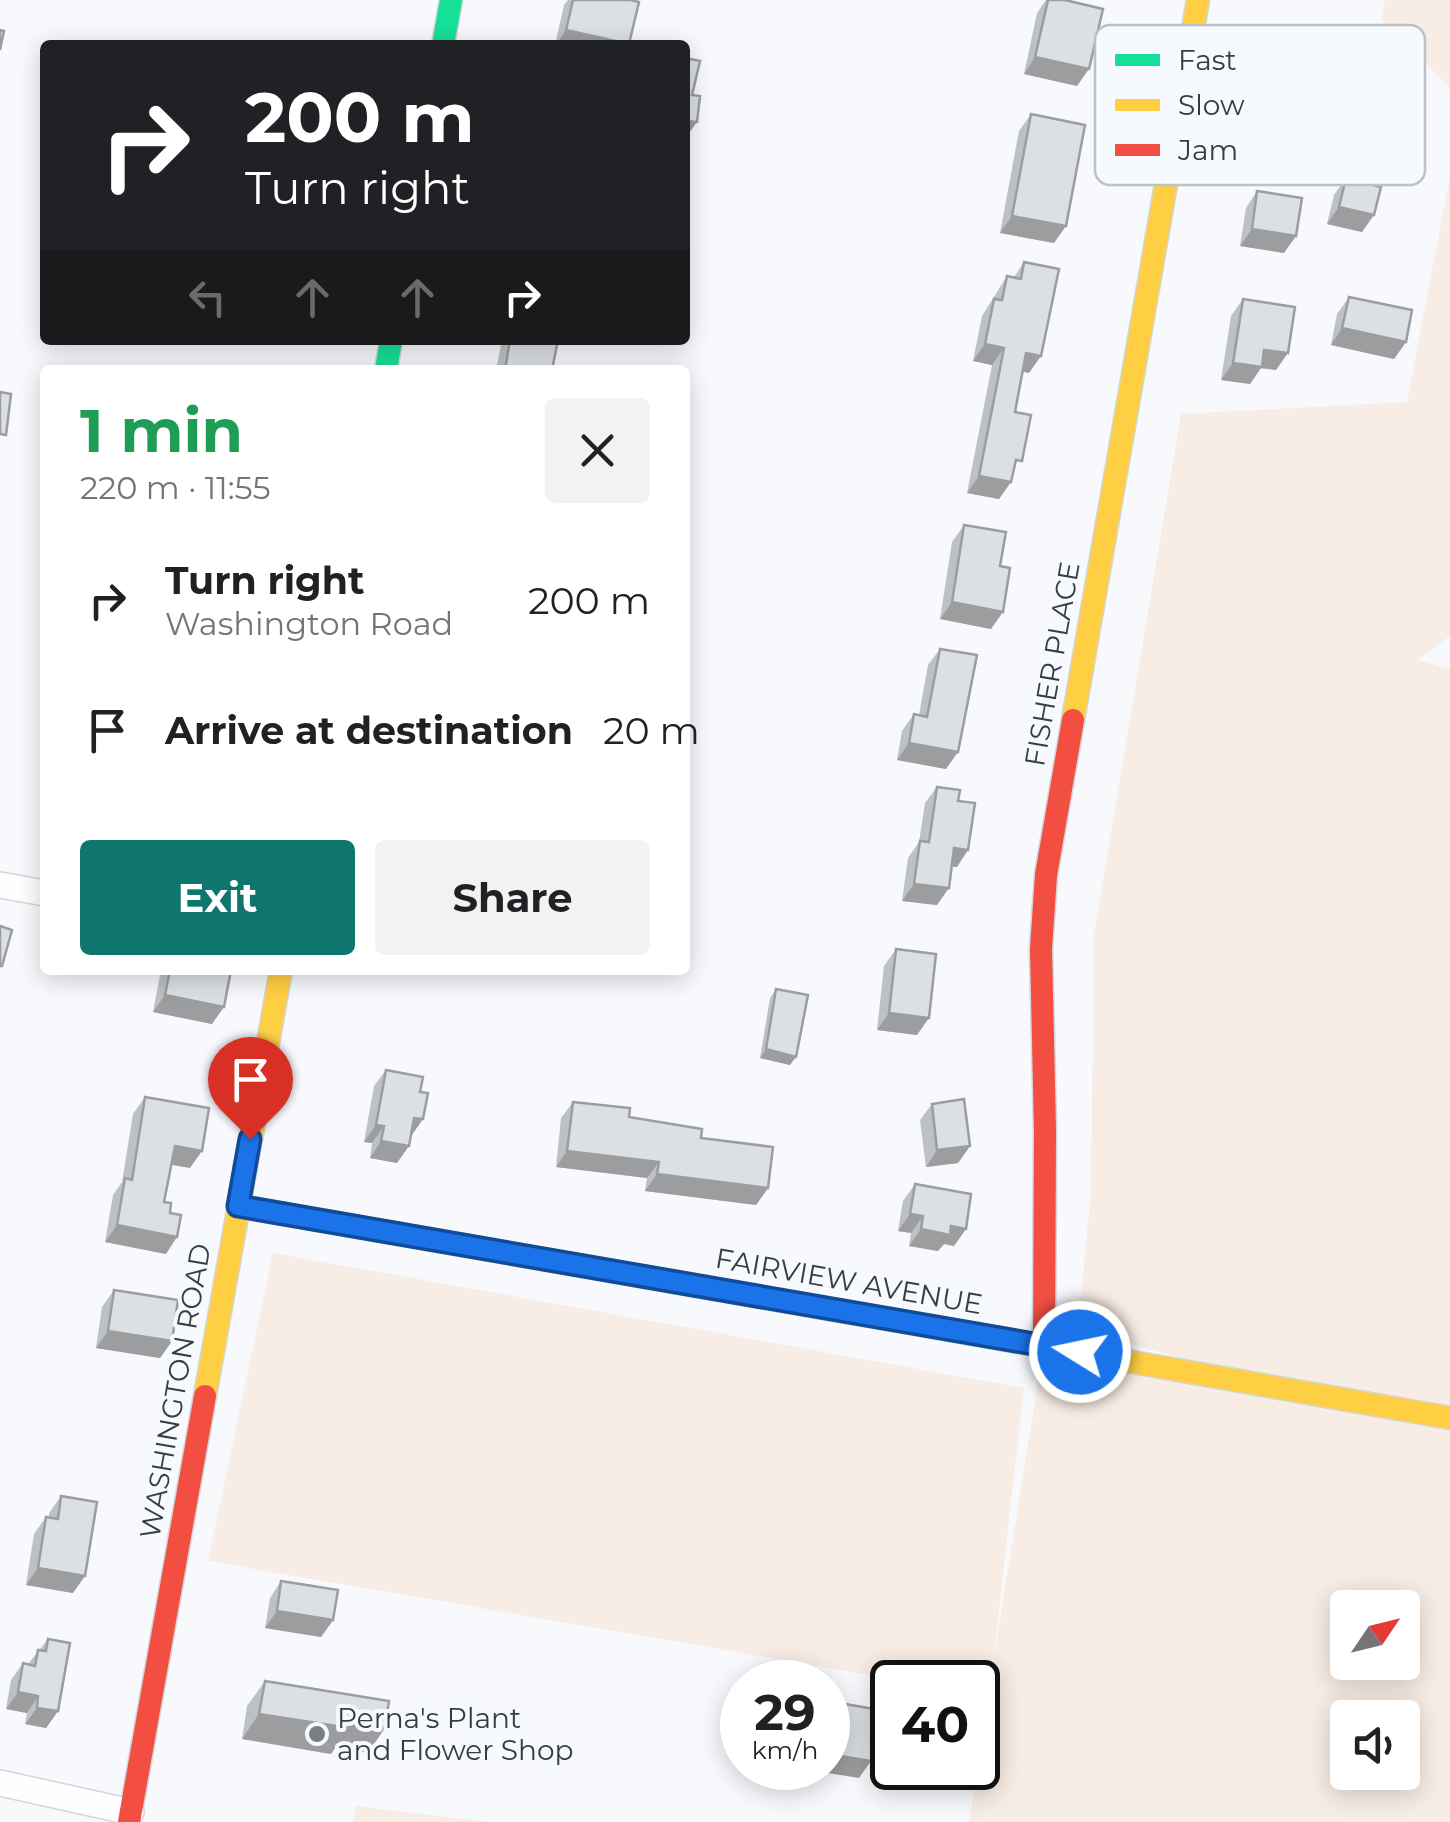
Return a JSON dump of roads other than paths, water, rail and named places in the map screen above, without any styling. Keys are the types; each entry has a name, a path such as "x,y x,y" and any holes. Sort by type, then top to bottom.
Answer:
{"street":[{"path":"444,40 452,0"},
{"name":"FISHER PLACE","path":"1194,25 1198,0"},
{"name":"FISHER PLACE","path":"1044,1345 1041,950 1046,874 1166,185"},
{"path":"0,885 40,892"},
{"name":"WASHINGTON ROAD","path":"130,1817 279,975"},
{"name":"FAIRVIEW AVENUE","path":"238,1206 1450,1418"},
{"path":"0,1783 130,1817"}],"place":[{"name":"Perna's Plant and Flower Shop","path":"317,1734"}]}
